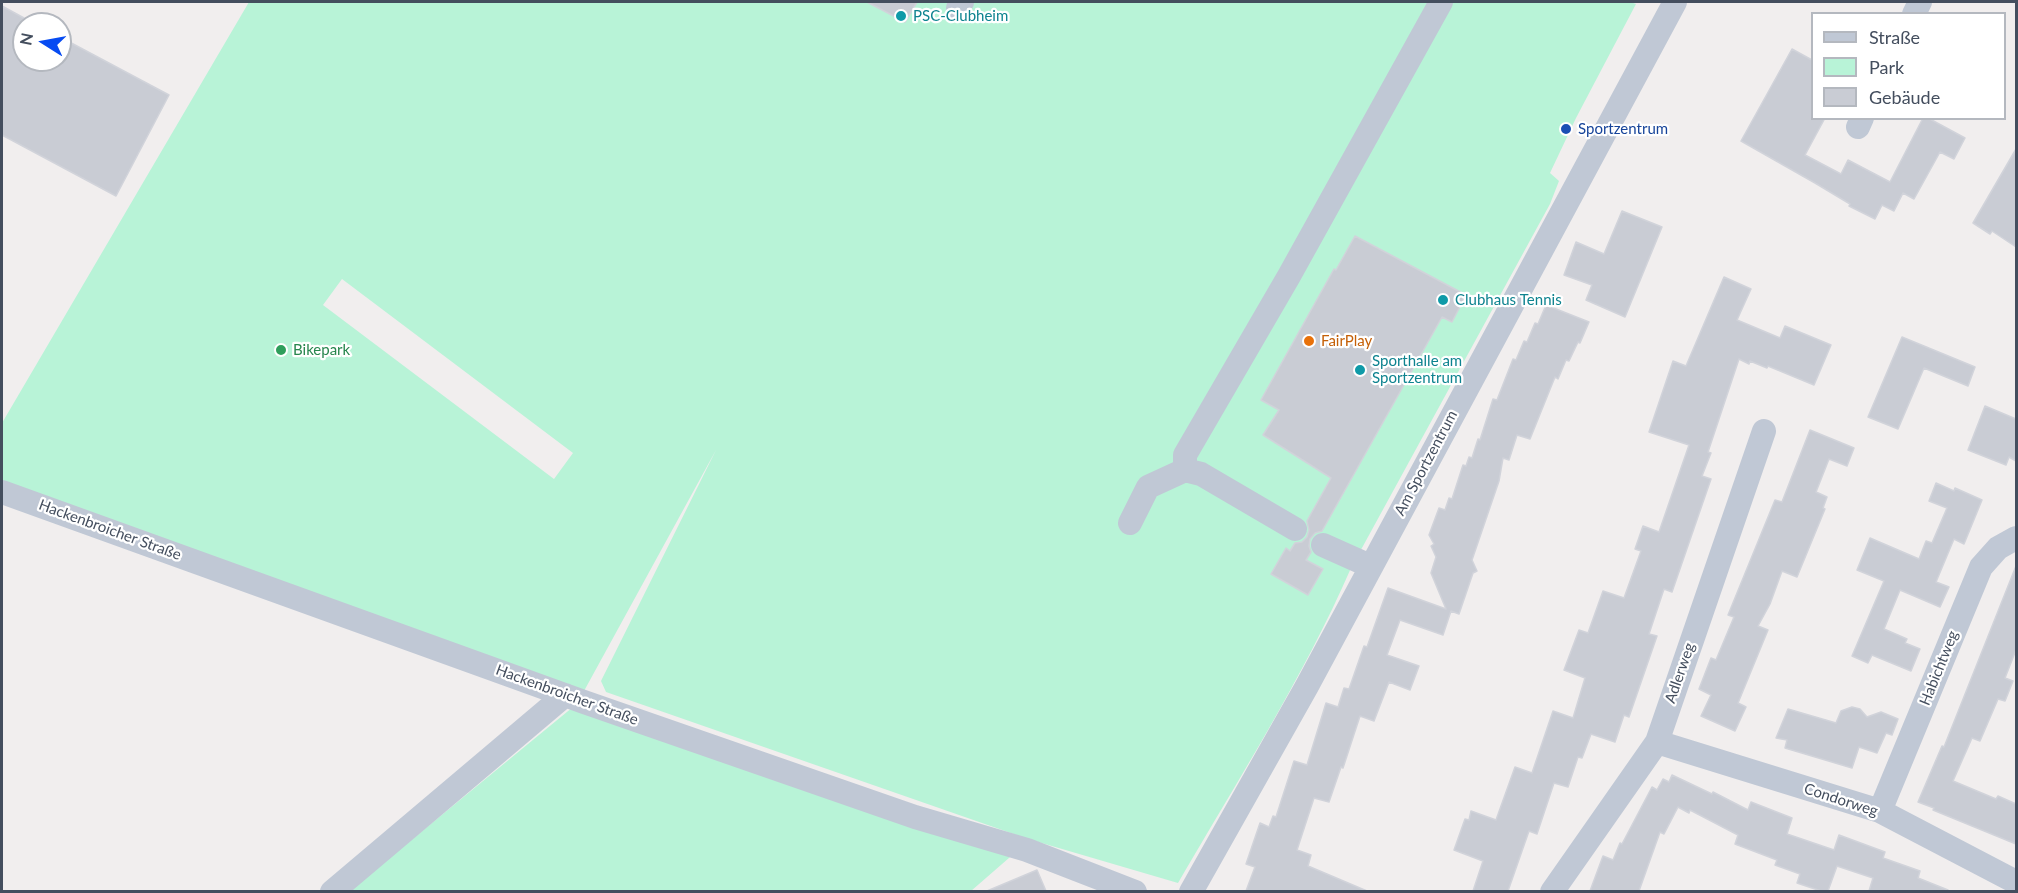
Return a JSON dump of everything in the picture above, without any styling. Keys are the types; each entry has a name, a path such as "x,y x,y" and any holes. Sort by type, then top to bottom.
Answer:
{"street":[{"path":"1185,470 1185,455 1294,266 1440,2"},
{"name":"Am Sportzentrum","path":"1191,891 1307,686 1675,2"},
{"name":"Adlerweg","path":"1552,891 1657,742 1764,431"},
{"path":"1130,523 1148,487 1185,470 1201,474 1295,529"},
{"name":"Hackenbroicher Straße","path":"2,492 564,694 915,817 1027,850 1135,891"},
{"name":"Habichtweg","path":"1880,811 1981,567 1998,548 2016,538"},
{"path":"1323,545 1370,566"},
{"path":"332,891 564,694"},
{"name":"Condorweg","path":"1657,742 1880,811 2016,882"}],"green space":[{"path":"249,2 1630,2 1636,4 1550,173 1559,181 1550,204 1351,568 1291,689 1178,883 1028,839 606,692 601,681 716,450 584,691 2,484 2,423","holes":["342,279 573,453 554,479 323,305"]},
{"path":"573,707 1017,851 971,891 348,892"}],"building":[{"name":"PSC-Clubheim","path":"867,2 917,2 905,22"},
{"path":"2,6 13,12 12,72 72,72 72,43 169,95 116,196 2,135"},
{"path":"1792,49 1811,59 1811,120 1824,120 1805,155 1841,174 1848,160 1890,182 1922,120 1932,120 1965,138 1954,159 1940,152 1914,199 1903,193 1894,211 1882,205 1875,219 1849,206 1850,204 1741,141"},
{"path":"2016,149 2016,247 1992,231 1990,234 1973,223"},
{"path":"1622,211 1662,227 1625,317 1586,300 1592,285 1564,275 1576,242 1604,254"},
{"path":"1355,236 1466,295 1452,322 1442,317 1322,531 1315,533 1310,539 1311,552 1306,560 1323,569 1308,595 1271,574 1286,548 1290,551 1295,543 1302,542 1307,537 1309,530 1307,521 1331,478 1263,435 1279,410 1261,400 1334,269 1336,270"},
{"path":"1724,277 1751,289 1737,320 1780,338 1785,326 1831,345 1814,385 1768,366 1767,368 1750,361 1749,364 1739,359 1702,476 1711,479 1672,592 1664,589 1649,634 1657,636 1629,717 1624,715 1615,742 1591,734 1582,758 1578,757 1568,787 1554,783 1537,834 1529,831 1508,891 1473,891 1483,861 1454,850 1465,819 1469,820 1471,811 1496,820 1515,767 1532,773 1553,711 1573,718 1585,678 1564,670 1579,630 1588,633 1603,591 1624,598 1641,551 1635,549 1643,526 1659,532 1689,445 1649,432 1673,361 1686,366"},
{"path":"1546,305 1589,322 1580,343 1578,342 1569,361 1566,360 1558,379 1555,377 1530,439 1517,435 1509,460 1503,458 1499,481 1472,560 1477,571 1473,573 1459,614 1451,611 1443,635 1400,620 1387,655 1419,666 1410,690 1389,682 1374,721 1360,716 1329,802 1314,798 1297,850 1311,855 1308,866 1367,891 1246,891 1255,867 1246,864 1260,823 1269,827 1273,816 1276,817 1294,761 1307,765 1326,703 1338,707 1344,688 1349,689 1388,588 1446,609 1431,573 1436,557 1431,546 1434,544 1429,535 1439,508 1445,510 1449,498 1452,499 1463,465 1466,466 1469,457 1472,458 1493,399 1497,400 1513,359 1516,360 1524,341 1527,342 1535,323 1538,324"},
{"path":"1902,337 1975,367 1968,386 1924,368 1898,429 1868,417"},
{"path":"1985,406 2016,419 2016,461 2009,457 2006,465 1968,450"},
{"path":"1810,430 1854,448 1847,466 1829,459 1816,492 1827,497 1823,508 1825,509 1797,577 1782,571 1770,604 1758,626 1768,630 1738,703 1746,707 1735,731 1701,716 1711,695 1699,689 1711,658 1716,660 1734,617 1728,615 1775,500 1782,502"},
{"path":"1936,483 1954,491 1955,488 1982,500 1964,544 1954,539 1936,582 1949,587 1940,607 1900,590 1884,629 1907,639 1905,643 1920,649 1911,671 1872,655 1868,663 1852,656 1884,581 1857,570 1870,538 1919,559 1926,541 1932,543 1947,508 1929,501"},
{"path":"2016,566 2016,650 2005,678 2013,681 2005,701 1998,699 1980,741 1972,738 1953,781 1996,799 1998,796 2016,804 2016,844 1918,802 1942,746 1944,747"},
{"path":"1852,707 1860,709 1867,717 1881,712 1898,719 1892,735 1886,733 1877,753 1859,747 1852,768 1785,748 1787,740 1776,738 1788,709 1836,723 1841,711"},
{"path":"1672,775 1748,810 1751,802 1792,818 1787,834 1834,850 1839,835 1885,852 1883,858 1920,871 1918,878 1948,891 1869,891 1873,878 1837,866 1828,891 1821,891 1797,883 1800,874 1775,865 1777,860 1735,844 1738,835 1690,810 1689,813 1678,807 1664,834 1660,832 1639,891 1590,891 1603,856 1613,860 1620,843 1622,844 1652,787 1657,790 1663,779 1669,782"},
{"path":"1037,870 1046,891 987,891"}],"place":[{"name":"PSC-Clubheim","path":"901,16"},
{"name":"Sportzentrum","path":"1566,129"},
{"name":"Clubhaus Tennis","path":"1443,300"},
{"name":"FairPlay","path":"1309,341"},
{"name":"Bikepark","path":"281,350"},
{"name":"Sporthalle am Sportzentrum","path":"1360,370"}]}
